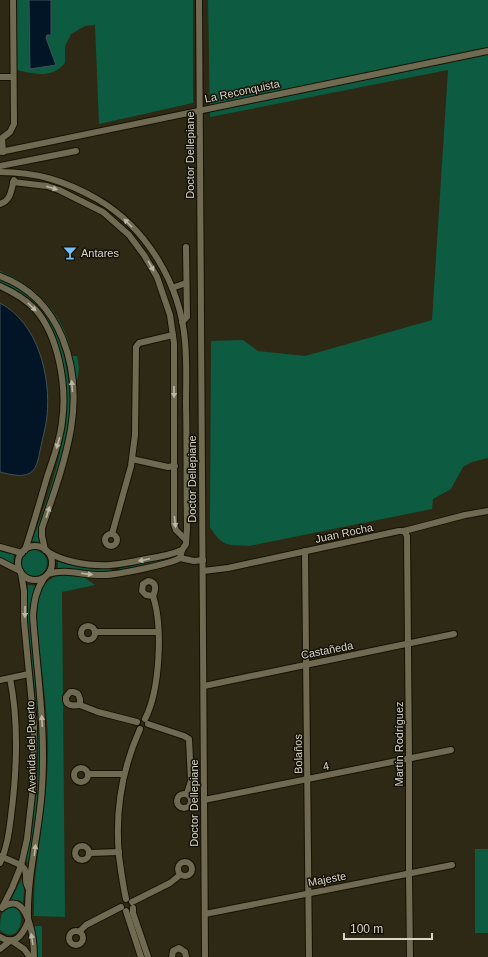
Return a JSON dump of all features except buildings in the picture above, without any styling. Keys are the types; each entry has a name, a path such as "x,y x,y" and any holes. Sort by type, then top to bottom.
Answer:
{"street":[{"path":"1,152 1,139 10,132 14,124 13,0"},
{"name":"Doctor Dellepiane","path":"199,0 205,957"},
{"name":"La Reconquista","path":"1,152 488,51"},
{"path":"0,77 13,77"},
{"path":"0,166 76,151"},
{"path":"33,159 33,173"},
{"path":"0,204 7,201 9,198 17,162"},
{"path":"0,172 33,173 75,187 104,203 131,226 161,264 172,288 183,325 185,338 187,528 185,539 186,544 182,550 180,558"},
{"path":"13,182 47,186 71,195 103,212 120,226 135,242 157,276 167,304 173,335 175,468 174,524 176,530 185,539"},
{"path":"173,335 176,328 183,325 187,317 186,247"},
{"path":"0,276 29,292 46,309 54,321 62,336 73,388 71,428 63,464 42,528 42,536 52,561 50,570 46,576"},
{"path":"172,288 186,283"},
{"path":"0,286 17,294 40,316 48,330 54,346 62,382 64,412 60,438 23,551 18,562 20,572"},
{"path":"112,534 132,459 136,423 136,347 139,344 173,335 185,338"},
{"path":"132,459 175,468 180,475 186,474"},
{"path":"175,468 181,463 186,464"},
{"name":"Juan Rocha","path":"203,571 228,568 399,531 404,532 465,515 488,511"},
{"name":"Martín Rodríguez","path":"404,532 407,536 410,957"},
{"path":"0,547 23,551 35,546 66,560 88,565 112,566 170,554 182,550"},
{"name":"Bolaños","path":"305,551 309,957"},
{"path":"0,561 20,572 29,579 34,580 65,572 104,575 114,574 170,563 180,558 194,561 203,560"},
{"path":"112,566 114,574"},
{"name":"Avenida del Puerto","path":"1,909 21,866 28,839 34,769 34,726 24,621 24,591 20,572"},
{"name":"Avenida del Puerto","path":"34,957 32,937 28,920 29,889 42,787 42,722 33,616 35,593 46,576"},
{"path":"140,729 145,729 157,675 158,632 153,596"},
{"path":"95,632 158,632"},
{"name":"Castañeda","path":"204,686 454,634"},
{"path":"0,680 29,674"},
{"path":"10,678 13,694 16,732 15,785 7,847 1,859 21,866 26,872 25,881 29,889"},
{"path":"80,705 98,712 137,722 139,720 146,722 189,739 191,781 187,794"},
{"path":"137,722 137,727 140,729"},
{"path":"126,899 119,852 119,819 124,774 140,729"},
{"name":"4","path":"204,800 451,750"},
{"path":"88,774 124,774"},
{"path":"90,853 119,852"},
{"name":"Majeste","path":"205,914 452,865"},
{"path":"80,931 86,926 124,909 130,911 133,905 170,883 180,875"},
{"path":"126,899 129,899 133,905 133,913 148,957"},
{"path":"126,899 121,903 142,957"},
{"path":"0,949 11,941 19,938 23,933 28,920 22,908 14,903 7,904 1,909"},
{"path":"0,937 11,941 24,949 30,957"},
{"path":"170,957 175,949 179,948 185,952 186,957"}],"green space":[{"path":"17,0 193,0 193,103 99,124 95,25 85,26 71,34 65,46 65,63 60,68 42,74 17,70"},
{"path":"208,0 488,0 488,458 472,462 463,467 451,489 433,499 432,509 249,546 226,544 214,534 210,527 211,341 243,340 258,351 305,356 432,320 448,70 210,117"},
{"path":"0,271 14,277 38,294 56,315 63,328 72,356 77,356 79,368 77,381 65,338 54,315 42,300 34,293 18,281 0,273"},
{"path":"0,279 15,286 28,295 40,306 49,318 61,347 68,379 70,418 68,432 45,525 39,542 32,541 56,469 65,424 67,403 63,361 47,322 35,305 19,292 0,282"},
{"path":"0,549 14,554 13,564 0,557"},
{"path":"34,550 43,554 47,563 43,572 34,576 25,572 21,563 25,554"},
{"path":"178,556 172,559 121,570 118,569 120,568"},
{"path":"58,561 68,564 109,568 112,570 107,572 58,569"},
{"path":"60,574 81,575 95,585 62,592 65,917 34,916 35,880 46,793 48,758 47,718 38,633 37,606 39,595 43,587 48,581"},
{"path":"28,585 36,586 32,596 31,608 39,701 41,757 39,795 32,853 27,863 26,860 33,823 38,757 36,704 28,629"},
{"path":"475,849 488,849 488,933 475,933"},
{"path":"23,876 23,903 19,900 11,900"},
{"path":"12,907 20,914 20,926 17,931 12,934 7,934 0,930 1,919 3,912"},
{"path":"35,926 42,926 42,957 35,957"}],"water":[{"path":"29,0 51,0 51,35 47,35 46,38 56,65 30,69"},
{"path":"0,303 13,312 24,323 33,337 44,368 47,384 47,416 38,461 33,471 23,475 0,472"}],"place":[{"name":"Antares","path":"70,253"}]}
